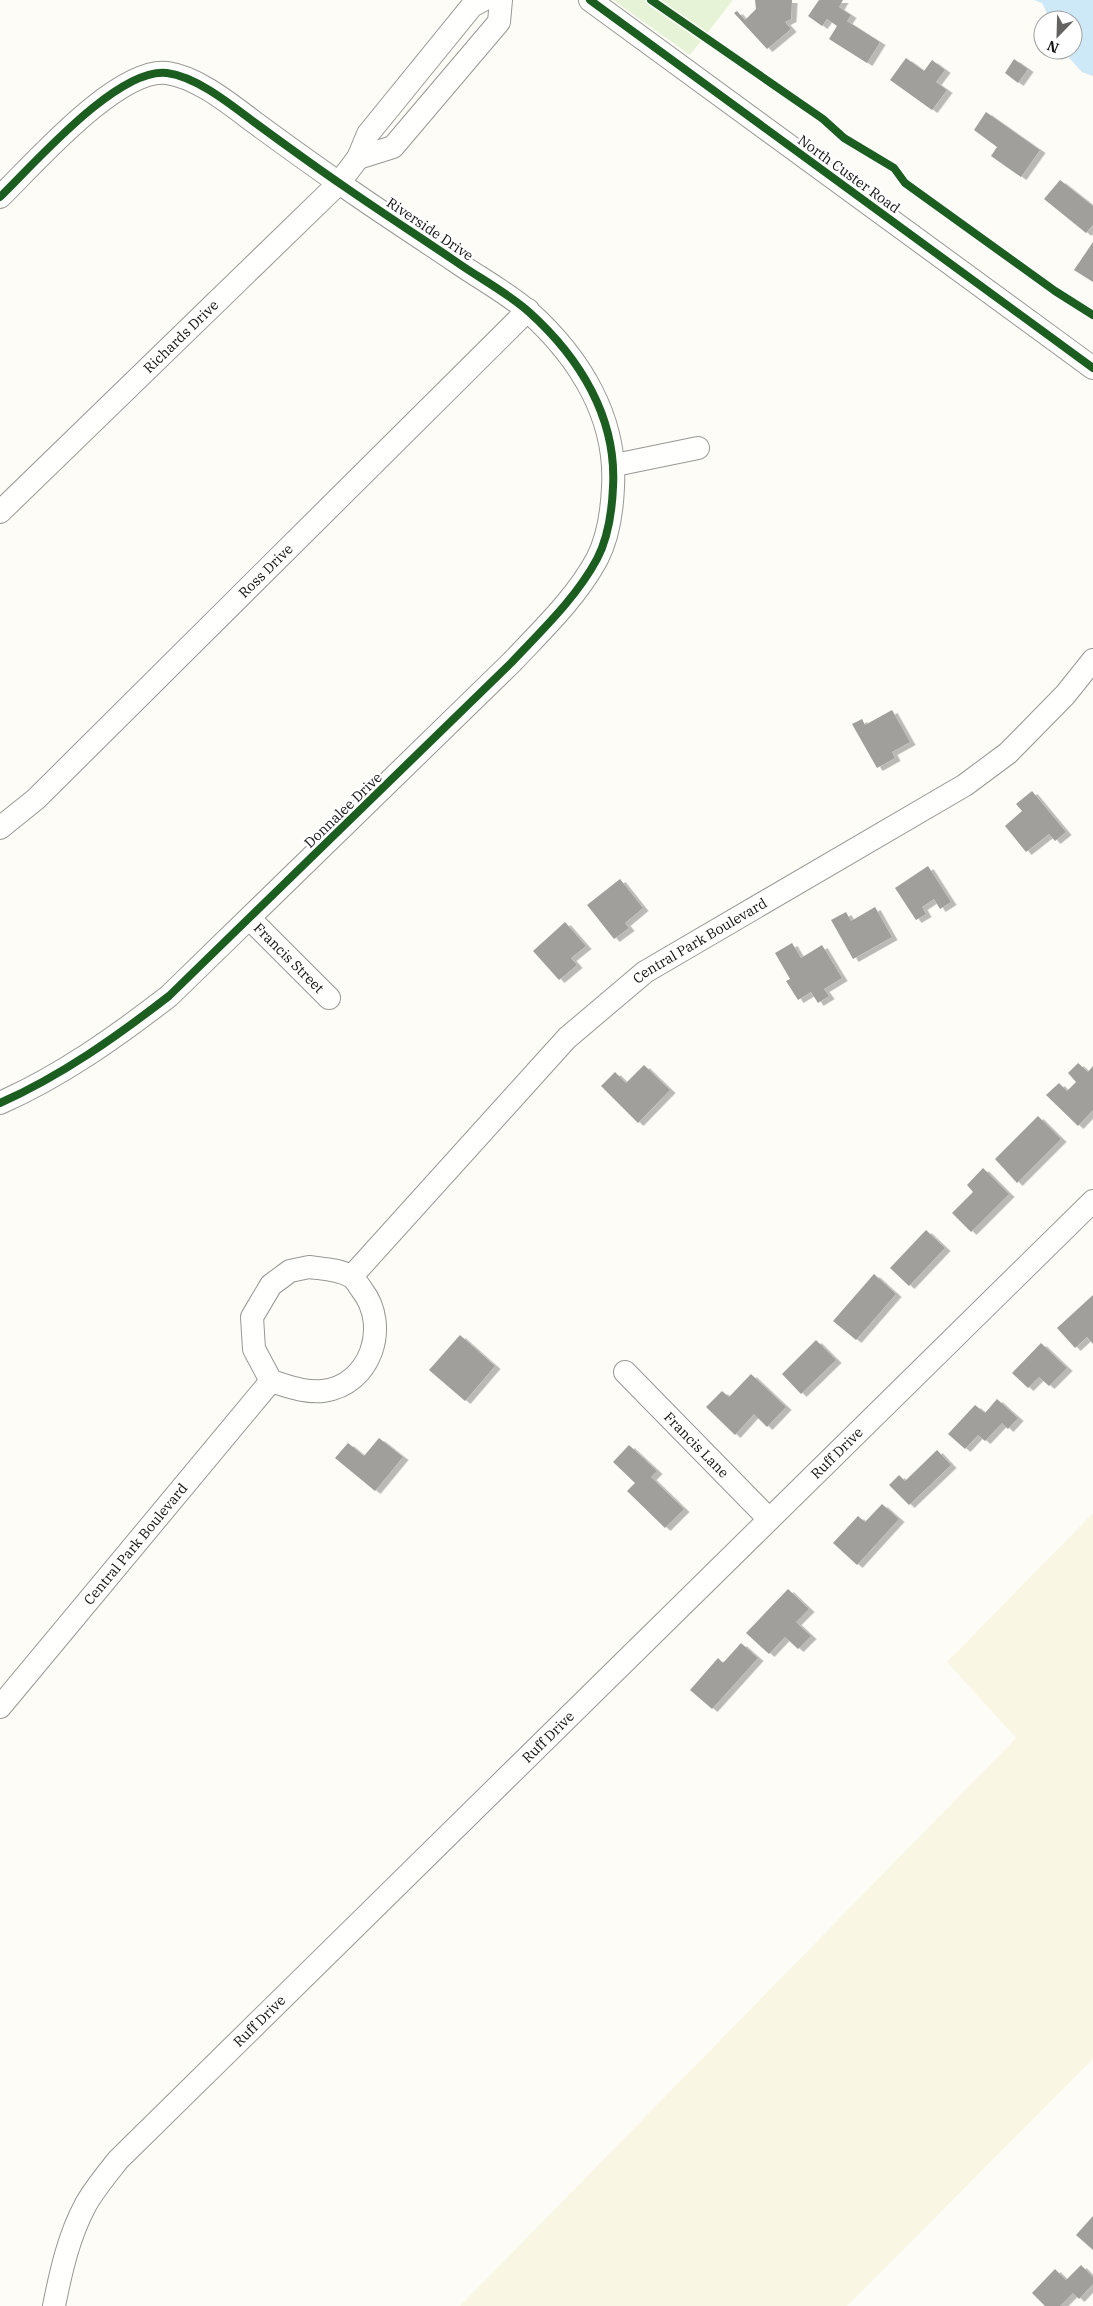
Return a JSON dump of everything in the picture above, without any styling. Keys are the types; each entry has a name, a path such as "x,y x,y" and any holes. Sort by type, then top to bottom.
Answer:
{"street":[{"name":"Richards Drive","path":"0,512 339,183 358,158 368,134 472,6 483,0"},
{"path":"358,158 392,147 499,22 502,0"},
{"name":"North Custer Road","path":"590,0 1093,368"},
{"name":"Riverside Drive","path":"0,197 89,111 117,89 140,77 166,73 192,82 218,96 339,183 528,310 555,338 594,392 605,422 615,465"},
{"name":"Ross Drive","path":"0,828 36,799 528,310"},
{"path":"615,465 698,448"},
{"name":"Donnalee Drive","path":"0,1102 81,1058 130,1026 169,996 512,662 554,618 597,559 612,509 615,465"},
{"name":"Central Park Boulevard","path":"352,1276 567,1038 645,972 965,785 1008,753 1065,695 1093,660"},
{"name":"Francis Street","path":"250,919 328,998"},
{"name":"Ruff Drive","path":"54,2306 62,2266 78,2221 86,2204 118,2160 1093,1201"},
{"path":"309,1267 331,1270 352,1276 368,1298 376,1326 374,1343 368,1360 354,1377 339,1386 325,1391 307,1392 271,1381 254,1349 252,1317 271,1285 290,1271 309,1267"},
{"name":"Francis Lane","path":"625,1372 769,1519"},
{"name":"Central Park Boulevard","path":"0,1707 271,1381"}],"shaded area":[{"path":"1093,1513 1093,2059 847,2306 460,2306 1016,1738 947,1662"}],"green space":[{"path":"613,0 733,0 690,55"}],"water":[{"path":"1034,0 1093,0 1093,76 1082,72 1071,60 1083,60 1083,10 1045,10 1042,3"}],"building":[{"path":"755,0 792,0 791,19 785,22 791,29 767,49 734,13 737,11 745,20 756,9"},
{"path":"819,0 843,0 839,7 851,15 847,21 880,42 867,63 829,39 837,26 827,19 822,26 808,16"},
{"path":"906,58 924,71 932,60 945,70 936,82 947,90 932,110 890,80"},
{"path":"1014,59 1028,69 1018,83 1005,73"},
{"path":"986,112 1040,150 1021,177 991,156 997,147 974,130"},
{"path":"1060,180 1093,206 1093,225 1086,233 1044,199"},
{"path":"1093,242 1093,282 1074,270"},
{"path":"892,710 910,742 892,752 895,758 877,768 852,724 862,719 865,725"},
{"path":"1032,791 1066,832 1055,841 1049,834 1026,852 1005,826 1022,811 1016,804"},
{"path":"928,866 951,902 940,909 934,899 922,907 926,914 916,920 895,888"},
{"path":"620,879 643,908 625,923 629,928 614,939 587,905"},
{"path":"875,907 892,937 853,959 831,920 846,912 851,921"},
{"path":"565,922 586,946 571,958 577,965 559,980 533,951"},
{"path":"792,943 801,958 822,945 842,978 824,989 829,996 818,1003 811,992 798,1000 786,981 790,979 775,953"},
{"path":"1078,1063 1088,1072 1093,1066 1093,1110 1078,1126 1046,1095 1059,1083 1067,1091 1076,1082 1068,1073"},
{"path":"644,1065 670,1090 638,1123 601,1086 615,1072 626,1083"},
{"path":"1038,1116 1061,1139 1017,1183 995,1159"},
{"path":"983,1168 1009,1194 971,1232 952,1213 973,1192 967,1185"},
{"path":"926,1230 945,1248 909,1286 890,1268"},
{"path":"874,1274 896,1294 856,1340 833,1321"},
{"path":"1093,1295 1093,1344 1087,1337 1075,1348 1057,1328"},
{"path":"460,1335 495,1366 465,1401 429,1370"},
{"path":"816,1340 836,1360 801,1394 782,1374"},
{"path":"1041,1343 1067,1368 1049,1386 1039,1377 1028,1388 1012,1373"},
{"path":"751,1374 786,1407 767,1427 754,1414 735,1435 706,1407 722,1391 729,1397"},
{"path":"997,1399 1018,1418 1008,1429 1002,1423 985,1441 978,1435 965,1449 948,1434 975,1405 985,1413"},
{"path":"379,1438 403,1457 375,1491 335,1458 348,1443 364,1456"},
{"path":"629,1445 657,1471 651,1477 684,1509 665,1528 627,1491 635,1483 613,1462"},
{"path":"937,1450 951,1465 909,1505 889,1485 899,1475 905,1481"},
{"path":"882,1504 899,1519 857,1565 833,1543 858,1516 865,1522"},
{"path":"788,1589 809,1609 796,1622 811,1636 798,1649 785,1637 769,1654 746,1633"},
{"path":"741,1643 758,1658 712,1709 690,1690 718,1658 723,1663"},
{"path":"1093,2216 1093,2250 1076,2235"},
{"path":"1081,2265 1093,2277 1093,2284 1079,2299 1073,2293 1060,2306 1045,2306 1032,2293 1055,2269 1066,2280"}],"cycle path":[{"path":"590,0 1093,368"},
{"path":"651,0 823,119 844,138 894,168 905,183 1055,291 1093,315"},
{"path":"0,197 78,120 125,85 147,75 167,73 190,80 224,100 333,179 503,292 529,312 564,349 592,391 602,413 609,437 613,462 612,505 604,542 589,573 547,626 169,996 88,1055 45,1081 0,1103"}]}
